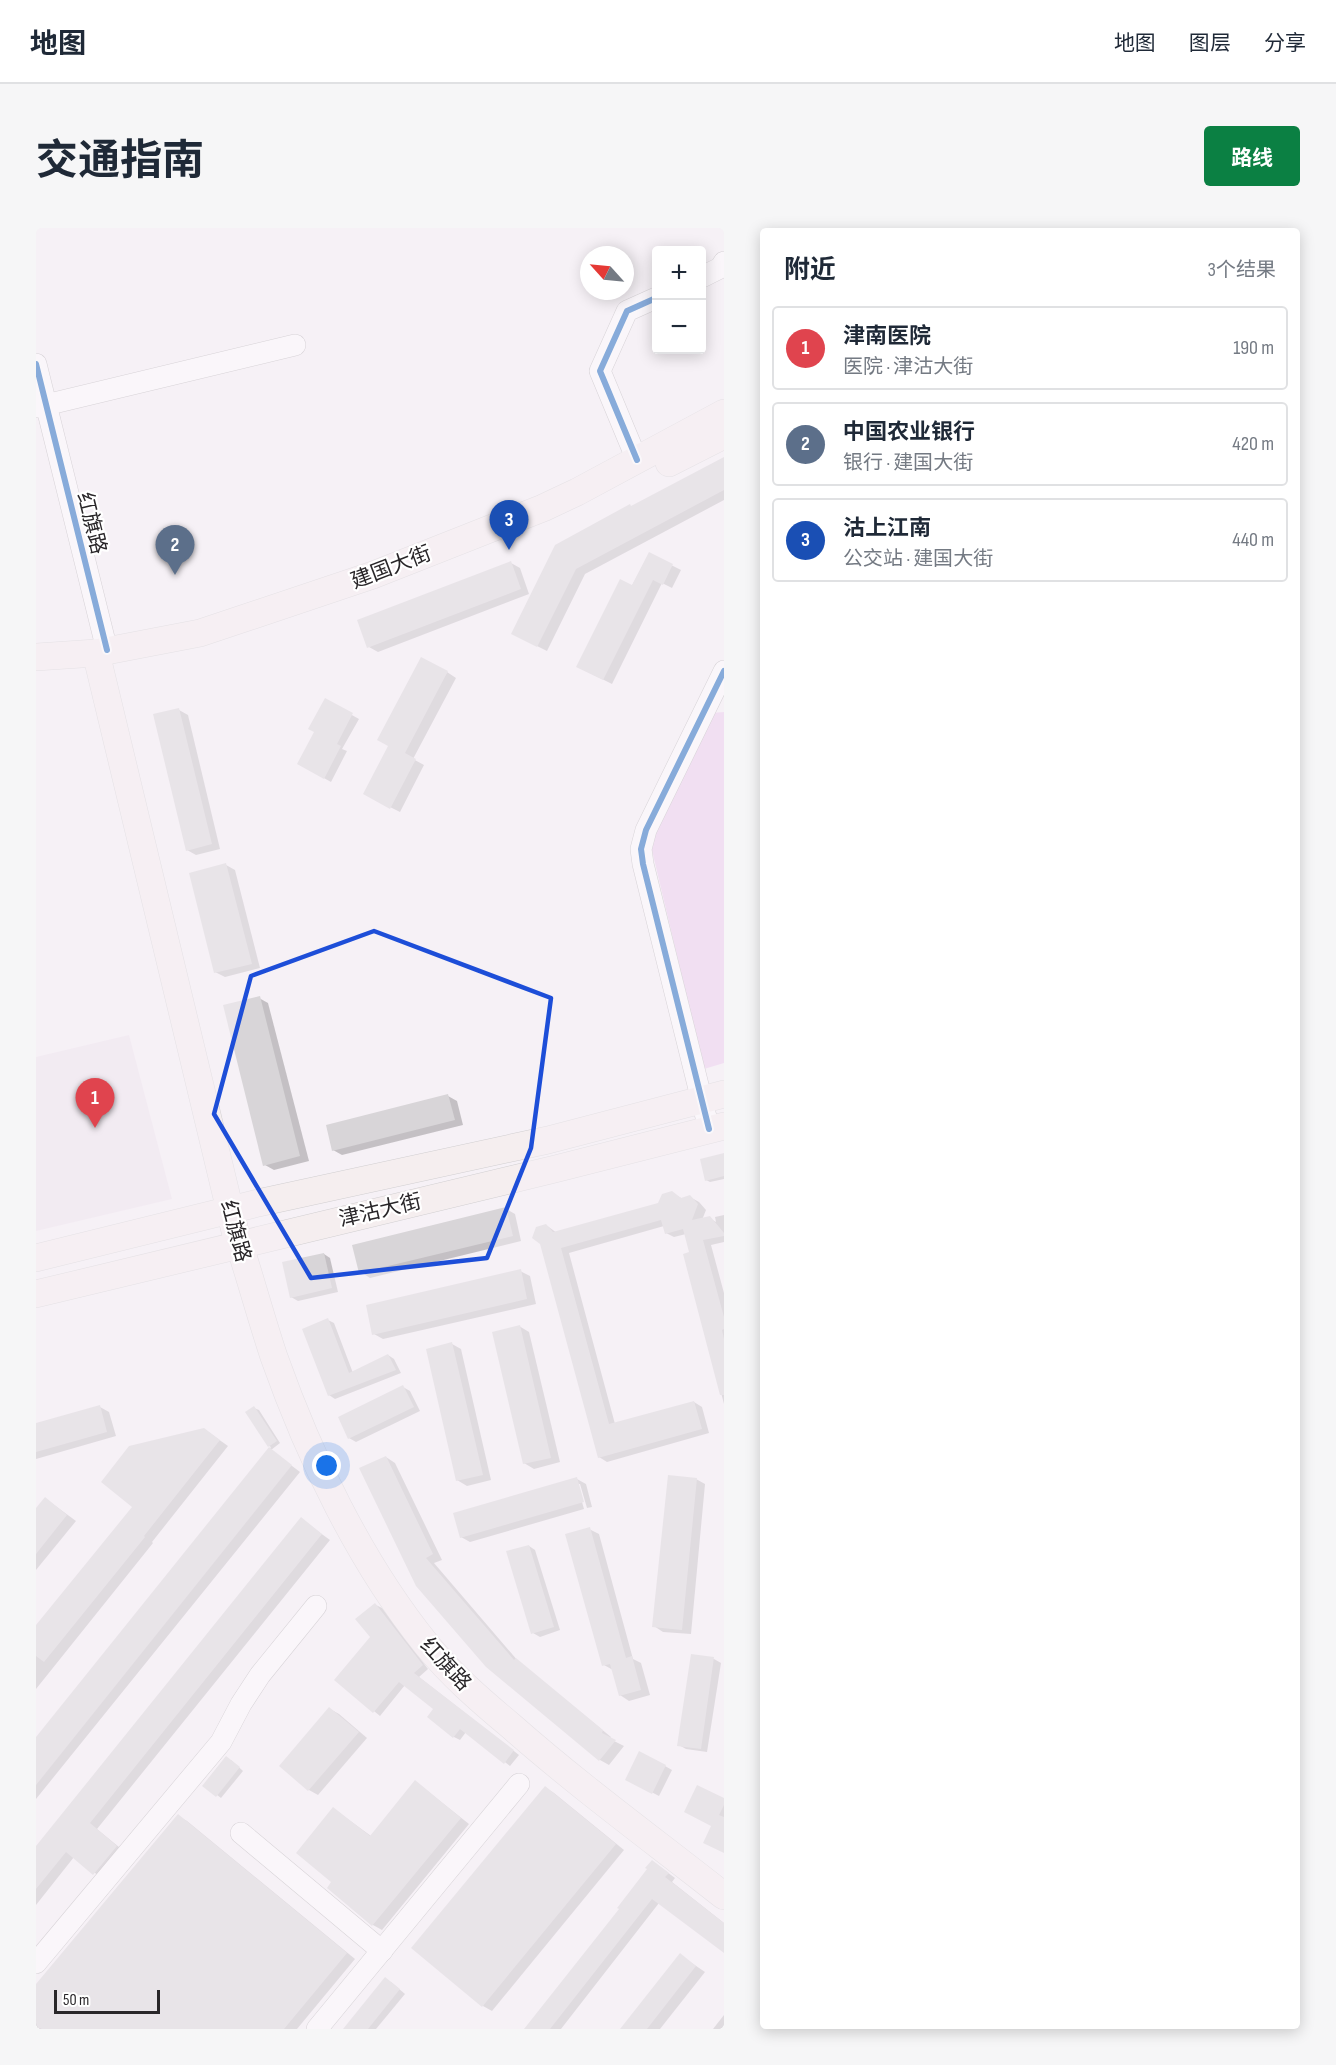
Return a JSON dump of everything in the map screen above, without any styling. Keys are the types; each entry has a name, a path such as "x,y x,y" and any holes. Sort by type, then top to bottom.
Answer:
{"main road":[{"name":"建国大街","path":"36,669 103,658 200,633 373,575 543,508 600,481 724,413"},
{"name":"建国大街","path":"36,657 103,658 173,654 215,644 493,545 568,512 724,435"},
{"name":"红旗路","path":"103,658 274,1357 308,1444 350,1526 386,1589 427,1645 456,1678 548,1758 724,1896"},
{"name":"津沽大街","path":"36,1294 202,1253 242,1229 548,1140 713,1098"},
{"name":"津沽大街","path":"36,1258 195,1218 242,1229 555,1169 717,1127"},
{"path":"202,1253 232,1256 255,1272"},
{"name":"红旗路","path":"255,1272 309,1413 333,1466 383,1558 413,1604 483,1686 555,1750 724,1882"}],"street":[{"path":"706,275 720,268 724,262"},
{"path":"637,460 600,370 627,311 652,299"},
{"path":"39,405 295,345"},
{"name":"红旗路","path":"36,363 39,405 103,658"},
{"path":"717,1127 713,1098 643,864 641,849 646,830 724,671"},
{"path":"36,1963 221,1743 260,1674 316,1606"},
{"path":"317,2029 519,1784"},
{"path":"242,1833 382,1951"}],"highlighted area":[{"path":"374,931 551,998 531,1148 487,1258 311,1278 214,1114 251,976"}],"shaded area":[{"path":"724,712 724,1063 704,1069 650,842 711,713"},
{"path":"129,1035 172,1199 36,1231 36,1057"}],"building":[{"path":"724,457 724,490 576,569 537,647 511,634 555,545"},
{"path":"649,552 673,564 663,585 653,580 603,680 576,667 620,579 632,585"},
{"path":"511,561 521,589 367,648 357,620"},
{"path":"421,657 448,671 405,753 416,759 390,809 363,794 388,746 377,740"},
{"path":"325,698 353,713 337,744 341,746 324,779 297,764 314,732 308,729"},
{"path":"179,708 212,844 186,851 153,714"},
{"path":"226,863 252,964 214,973 189,873"},
{"path":"260,996 300,1156 263,1166 223,1005"},
{"path":"448,1094 455,1120 332,1151 326,1125"},
{"path":"724,1153 724,1176 705,1181 700,1159"},
{"path":"672,1191 681,1198 690,1195 698,1204 692,1220 710,1216 724,1233 724,1236 703,1240 724,1317 724,1329 722,1330 724,1395 720,1395 683,1254 689,1252 683,1229 665,1234 661,1220 561,1248 609,1424 694,1401 702,1429 598,1458 540,1244 532,1238 536,1227 546,1224 553,1232 658,1203 662,1194"},
{"path":"506,1207 513,1236 359,1273 352,1245"},
{"path":"324,1253 332,1288 290,1298 282,1262"},
{"path":"521,1269 527,1299 372,1335 366,1305"},
{"path":"328,1318 349,1373 388,1354 396,1370 328,1396 302,1329"},
{"path":"520,1325 551,1458 523,1464 492,1332"},
{"path":"452,1342 483,1475 456,1481 426,1349"},
{"path":"403,1385 414,1407 348,1439 338,1417"},
{"path":"100,1405 107,1432 36,1452 36,1423"},
{"path":"254,1406 277,1441 268,1447 245,1412"},
{"path":"204,1428 220,1440 44,1662 36,1656 36,1625 132,1507 101,1482 129,1446"},
{"path":"269,1447 292,1465 36,1785 36,1737"},
{"path":"386,1456 433,1554 426,1558 514,1660 516,1658 603,1730 602,1733 616,1740 599,1761 486,1667 416,1586 359,1468"},
{"path":"668,1475 697,1478 682,1630 652,1627"},
{"path":"577,1477 584,1502 460,1538 453,1513"},
{"path":"45,1497 67,1515 36,1554 36,1508"},
{"path":"301,1517 322,1534 90,1823 117,1846 93,1875 66,1852 36,1889 36,1846"},
{"path":"590,1527 626,1658 632,1656 641,1690 619,1696 610,1664 602,1666 565,1534"},
{"path":"529,1545 554,1627 531,1634 506,1551"},
{"path":"375,1603 423,1665 414,1673 514,1750 504,1764 460,1729 453,1738 427,1717 433,1709 399,1682 373,1713 334,1680 370,1637 355,1619"},
{"path":"691,1654 714,1657 701,1749 677,1746"},
{"path":"329,1707 359,1732 308,1791 279,1766"},
{"path":"639,1751 666,1765 652,1794 625,1780"},
{"path":"226,1756 240,1767 216,1797 202,1786"},
{"path":"415,1780 461,1818 372,1926 327,1888 331,1882 296,1853 333,1807 370,1836"},
{"path":"697,1785 724,1798 724,1805 719,1815 724,1817 724,1853 703,1843 711,1826 684,1812"},
{"path":"545,1786 616,1844 482,2007 411,1948"},
{"path":"178,1814 347,1953 284,2029 36,2029 36,1984"},
{"path":"652,1860 669,1873 665,1877 724,1923 724,1953 652,1899 550,2029 524,2029 619,1909 617,1908"},
{"path":"680,1953 696,1966 647,2029 620,2029"},
{"path":"385,1977 400,1989 368,2029 343,2029"}],"cycle path":[{"path":"637,460 600,371 627,311 652,300"},
{"path":"36,364 107,650"},
{"path":"709,1129 641,849 646,830 724,671"}],"place":[{"name":"沽上江南","path":"509,550"},
{"name":"中国农业银行","path":"175,575"},
{"name":"津南医院","path":"95,1128"}]}
